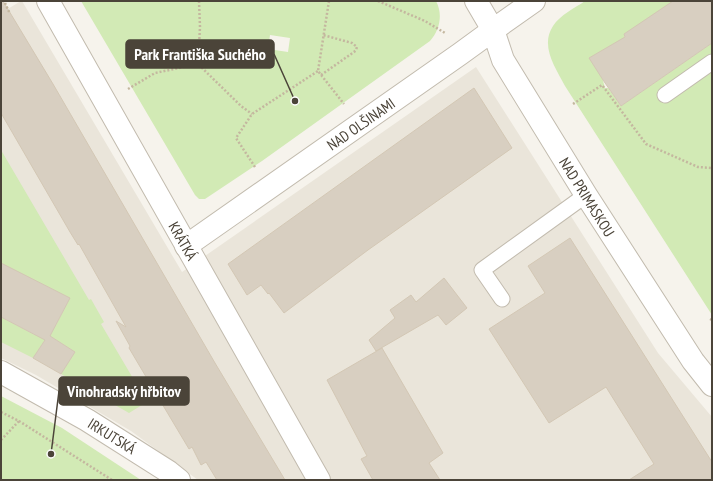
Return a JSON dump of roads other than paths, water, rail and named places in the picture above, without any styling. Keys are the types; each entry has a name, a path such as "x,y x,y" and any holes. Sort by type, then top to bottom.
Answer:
{"street":[{"name":"KRÁTKÁ","path":"48,1 319,480"},
{"name":"NAD PRIMASKOU","path":"476,1 493,30 503,60 586,195 693,361 712,385"},
{"name":"NAD OLŠINAMI","path":"186,246 534,1"},
{"name":"IRKUTSKÁ","path":"1,372 87,420 169,472 179,480"}],"lane":[{"path":"665,95 712,62"},
{"path":"502,299 482,270 586,195"}],"place":[{"name":"Park Františka Suchého","path":"295,101"},
{"name":"Vinohradský hřbitov","path":"51,454"}]}
